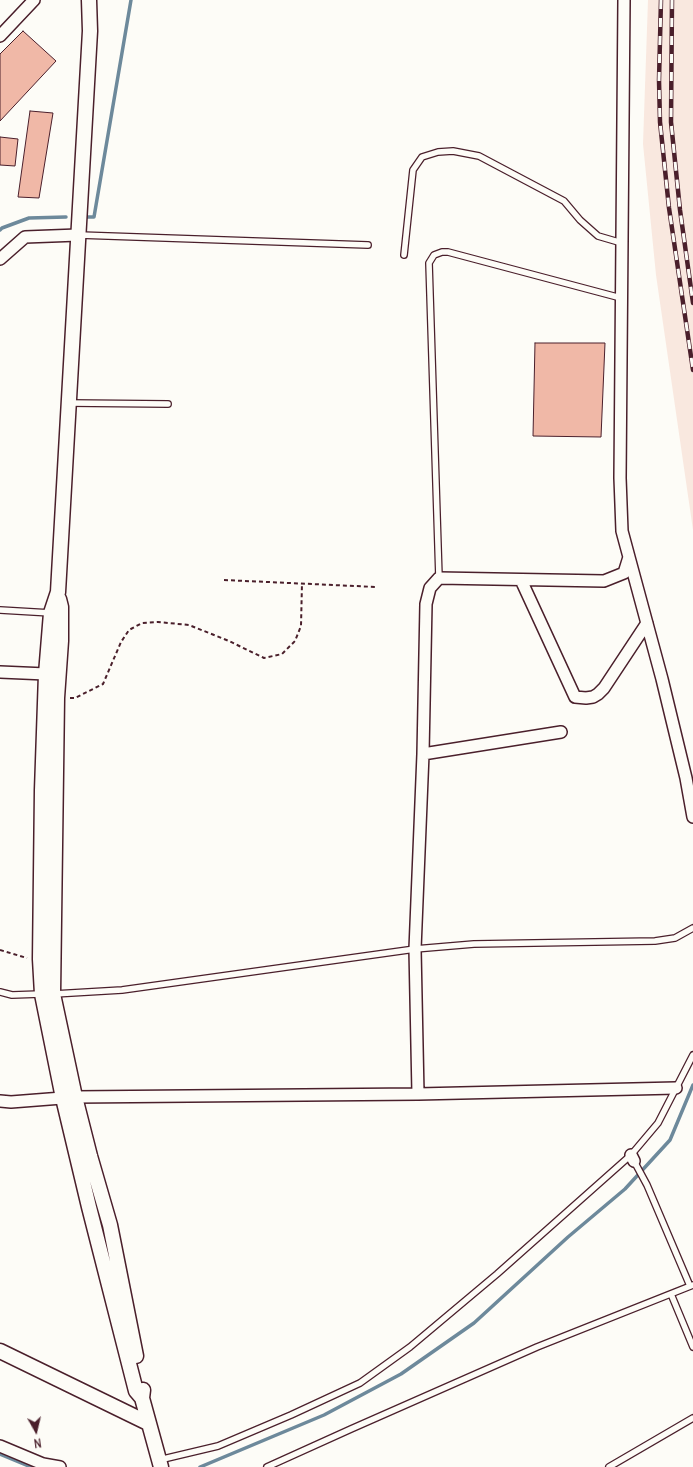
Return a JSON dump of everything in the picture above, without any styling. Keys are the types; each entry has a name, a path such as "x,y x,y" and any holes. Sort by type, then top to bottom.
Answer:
{"street":[{"path":"0,36 34,0"},
{"path":"89,0 90,31 58,592 52,613 46,674 42,790 40,959 69,1098 90,1156 110,1225 143,1390 142,1398 158,1464"},
{"path":"624,0 620,478 622,531 630,556 686,778 693,817"},
{"path":"0,259 25,236 78,235"},
{"path":"418,1094 415,949 423,754 426,604 430,588 440,578 604,581 624,573 630,556"},
{"path":"521,580 575,697 586,698 593,697 598,694 647,623"},
{"path":"48,994 53,959 55,902 56,698 61,641 61,607 58,592"},
{"path":"0,672 46,674"},
{"path":"423,754 561,732"},
{"path":"0,1101 11,1102 69,1098 418,1094 676,1088"},
{"path":"0,1351 148,1423"},
{"path":"0,1446 43,1464 60,1467"}],"lane":[{"path":"404,255 413,170 422,157 438,152 453,151 479,156 564,201 580,220 598,236 622,243"},
{"path":"78,235 368,245"},
{"path":"440,578 429,264 434,255 442,252 448,252 621,298"},
{"path":"69,402 168,404"},
{"path":"0,610 52,613"},
{"path":"0,992 12,995 122,990 415,949 474,944 655,941 674,938 693,928"},
{"path":"158,1464 218,1446 291,1415 360,1383 410,1347 492,1279 632,1158 658,1123 693,1055"},
{"path":"267,1467 537,1347 691,1285 647,1185 632,1158"},
{"path":"671,1294 693,1346"},
{"path":"609,1467 693,1418"}],"path":[{"path":"224,580 376,587"},
{"path":"56,698 75,698 103,684 129,630 142,623 158,622 189,625 229,641 264,658 282,654 295,641 301,626 302,583"},
{"path":"0,950 23,957 40,959"}],"shaded area":[{"path":"648,0 693,0 693,530 656,275 643,144"}],"building":[{"path":"23,31 56,61 0,121 0,54"},
{"path":"30,111 53,113 39,198 18,197"},
{"path":"0,137 18,139 15,166 0,165"},
{"path":"535,343 605,343 601,437 533,436"}],"waterway":[{"path":"85,217 94,217 131,0"},
{"path":"0,230 29,218 66,217"},
{"path":"200,1467 324,1415 401,1374 474,1323 568,1237 625,1189 670,1140 693,1085"},
{"path":"0,1454 31,1467"}],"railway":[{"path":"661,0 659,80 660,122 669,208 693,370"},
{"path":"672,0 671,122 680,210 693,303"}]}
